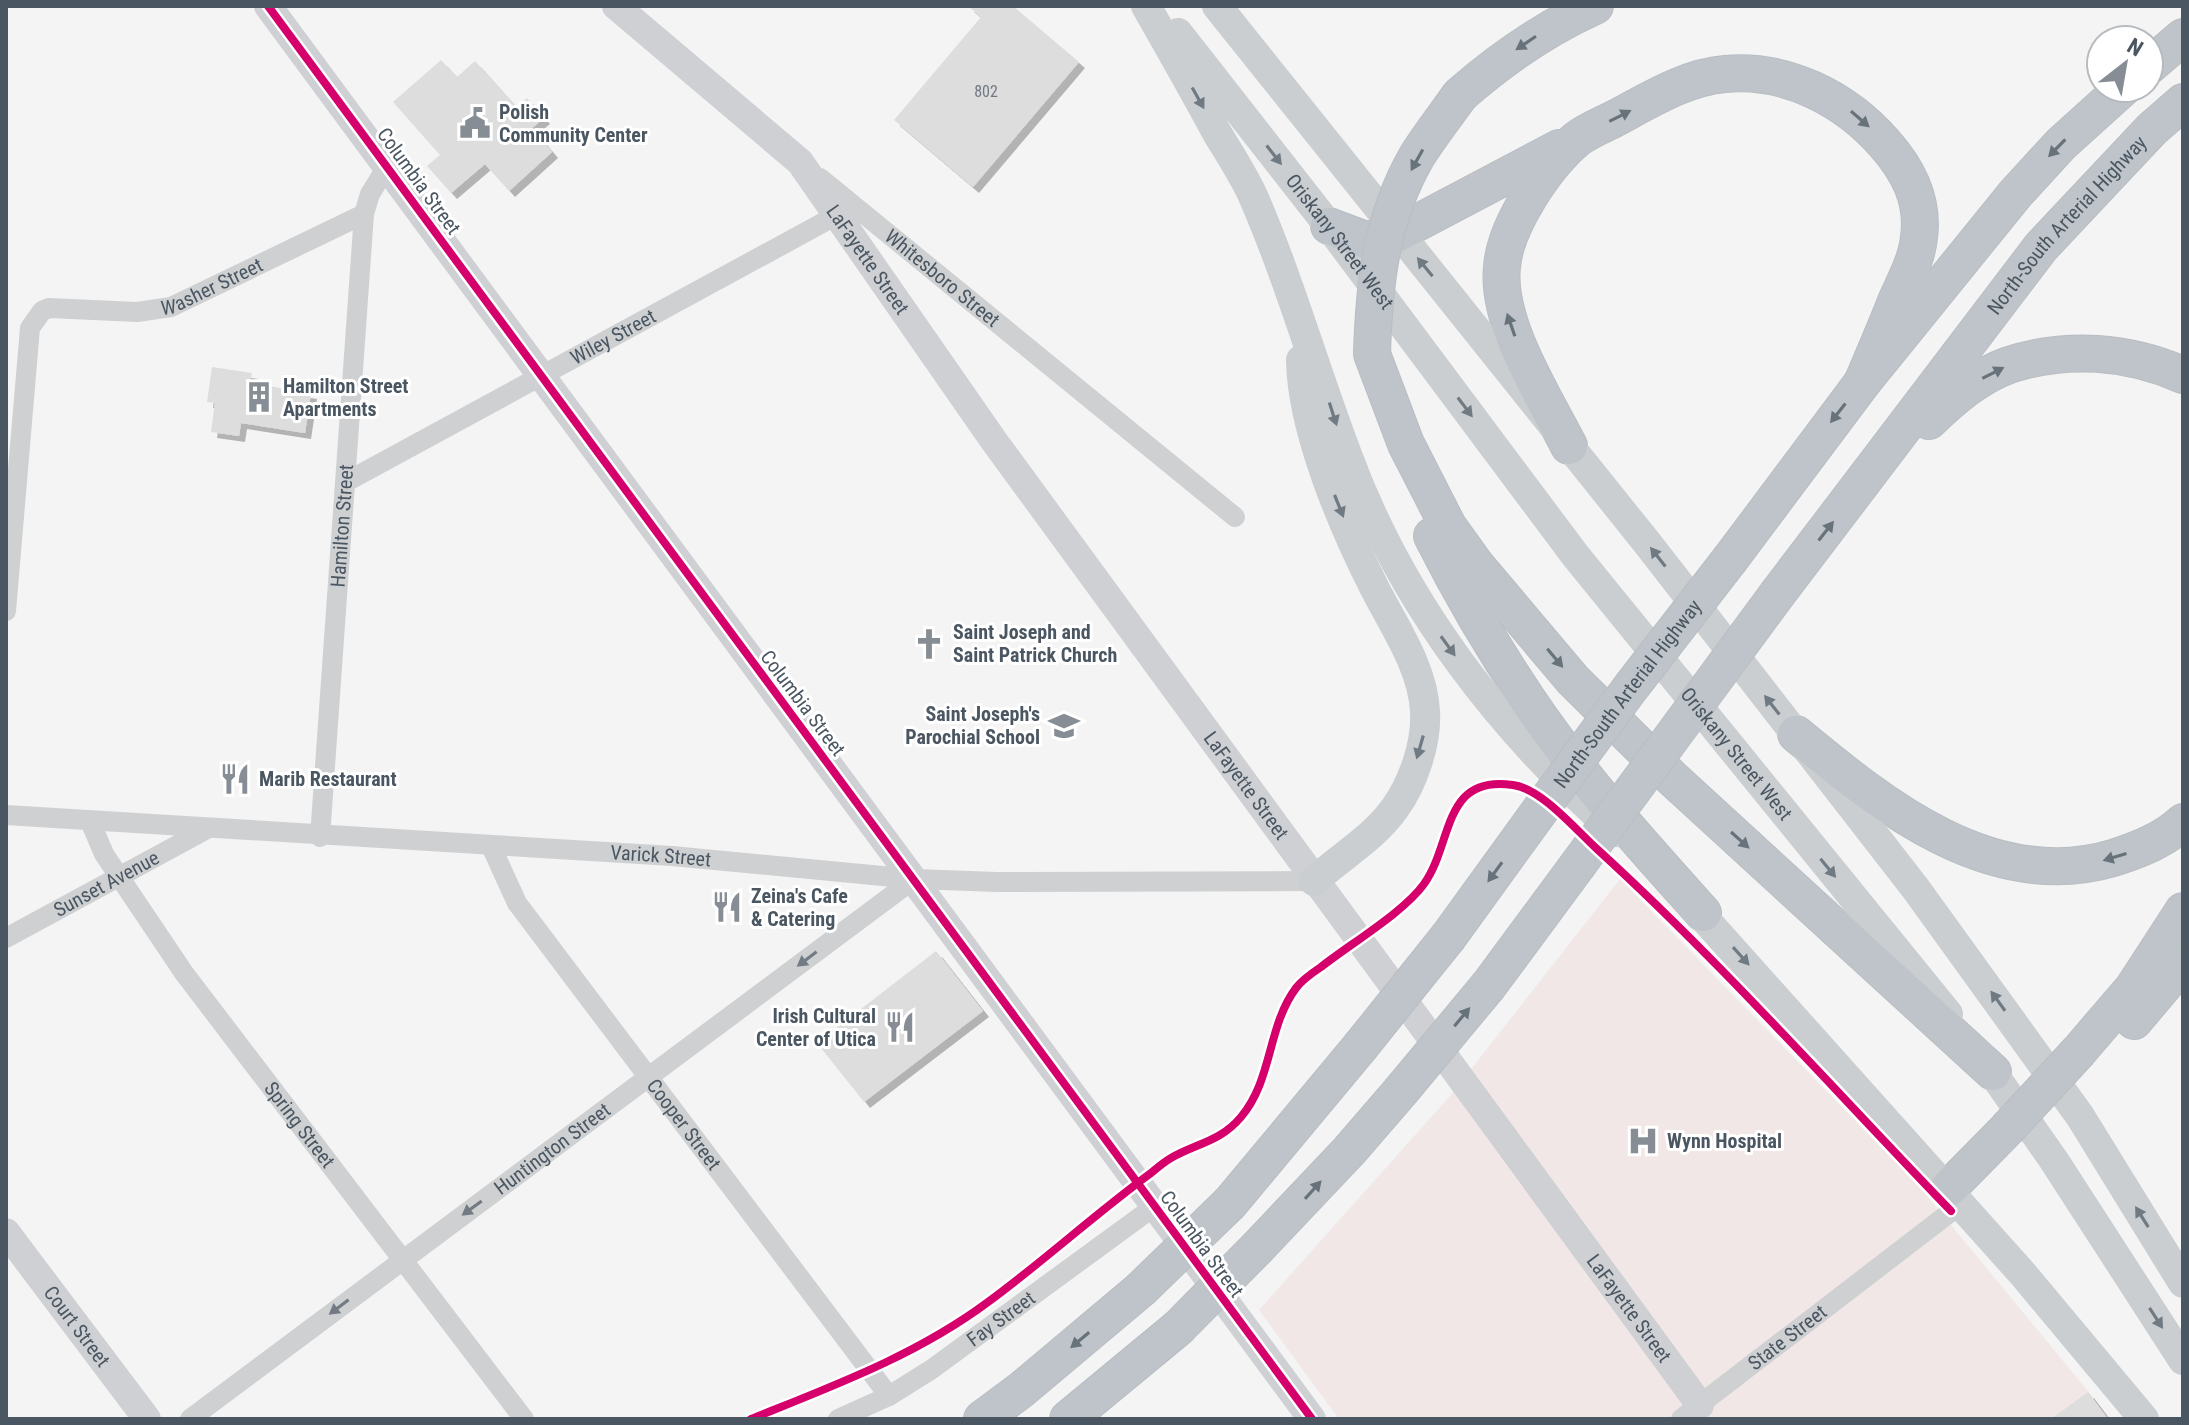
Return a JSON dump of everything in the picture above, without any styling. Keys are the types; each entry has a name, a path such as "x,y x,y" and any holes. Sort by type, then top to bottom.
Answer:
{"highway":[{"path":"1595,6 1553,25 1495,63 1460,95 1417,157 1392,210 1383,240 1374,293 1372,354 1376,392 1384,429 1400,471 1452,574 1529,702 1595,788 1703,913"},
{"path":"2165,52 2183,37"},
{"path":"1329,226 1366,240 1398,233 1676,88 1724,74 1757,74 1796,82 1854,113 1899,159 1913,183 1919,208 1919,237 1912,264 1862,383"},
{"name":"North-South Arterial Highway","path":"1068,1419 1178,1328 1349,1151 1400,1092 1489,985 1778,593 2041,247 2152,129 2183,102"},
{"name":"North-South Arterial Highway","path":"982,1419 1140,1290 1230,1203 1449,936 1631,687 1862,383 2016,193 2061,144 2105,104"},
{"path":"1569,446 1516,340 1503,303 1502,267 1508,240 1540,180 1578,139"},
{"path":"1851,498 1953,399 1978,381 2009,365 2079,353 2123,355 2158,364 2183,375"},
{"path":"1372,354 1406,444 1448,526 1476,565 1573,680 1673,779 1993,1072"},
{"path":"1796,734 1849,778 1944,839 1990,858 2028,866 2090,865 2139,850 2183,822"},
{"path":"2085,1061 2183,911"},
{"path":"1955,1197 2183,963"},
{"path":"953,1419 1021,1390"}],"main road":[{"path":"1146,6 1252,194 1348,458 1381,536 1435,628 1490,705 1577,798 1703,913 1955,1197 2144,1419"},
{"name":"Oriskany Street West","path":"1157,6 1329,226 1575,555 1993,1072 2183,1360"},
{"path":"1217,6 1569,446 1916,889 2080,1116 2183,1283"},
{"path":"1300,322 1301,379 1321,461 1366,571 1420,681 1425,710 1424,734 1417,759 1407,788 1396,806 1367,839 1314,881"}],"street":[{"name":"Columbia Street","path":"268,6 1312,1419"},
{"name":"Whitesboro Street","path":"616,6 800,162 1235,517"},
{"name":"LaFayette Street","path":"800,162 994,441 1314,881 1511,1145 1690,1412"},
{"path":"364,214 370,194 388,165"},
{"name":"Washer Street","path":"6,611 30,328 42,311 137,312 171,307 364,214"},
{"name":"Hamilton Street","path":"320,837 364,214"},
{"name":"Wiley Street","path":"346,482 837,215"},
{"name":"Varick Street","path":"6,815 320,837 672,856 914,879 997,882 1314,881"},
{"name":"Spring Street","path":"90,821 104,854 184,973 524,1419"},
{"name":"Sunset Avenue","path":"6,938 207,829"},
{"name":"Cooper Street","path":"491,846 517,903 889,1396"},
{"name":"Huntington Street","path":"190,1419 914,879"},
{"name":"State Street","path":"1690,1412 1893,1255 1955,1197"},
{"name":"Fay Street","path":"838,1419 889,1396 932,1369 1155,1206"},
{"name":"Court Street","path":"6,1232 147,1419"}],"shaded area":[{"name":"Wynn Hospital","path":"1620,879 1918,1185 2111,1419 1339,1419 1259,1310 1450,1096"}],"building":[{"path":"968,6 1013,6 1079,62 973,187 894,120 981,17"},
{"name":"Polish Community Center","path":"441,60 457,77 475,61 517,108 527,98 544,118 532,128 552,152 509,191 485,164 451,193 427,166 440,155 393,102"},
{"name":"Hamilton Street Apartments","path":"212,367 252,373 250,383 311,393 305,433 241,423 239,436 211,432 215,403 207,402"},
{"name":"Irish Cultural Center of Utica","path":"936,951 983,1011 864,1102 817,1043"},
{"path":"2088,1392 2108,1419 2051,1419"}],"cycle path":[{"path":"268,6 1312,1419"},
{"path":"751,1419 874,1368 933,1338 1009,1286 1163,1163 1225,1132 1241,1117 1259,1086 1280,1019 1296,988 1415,895 1433,868 1461,801 1473,790 1490,784 1524,788 1558,811 1733,982 1951,1211"}],"place":[{"name":"Polish Community Center","path":"475,123"},
{"name":"Hamilton Street Apartments","path":"259,397"},
{"name":"Saint Joseph and Saint Patrick Church","path":"929,644"},
{"name":"Saint Joseph's Parochial School","path":"1064,726"},
{"name":"Marib Restaurant","path":"235,779"},
{"name":"Zeina's Cafe & Catering","path":"727,907"},
{"name":"Irish Cultural Center of Utica","path":"900,1027"},
{"name":"Wynn Hospital","path":"1643,1141"}]}
